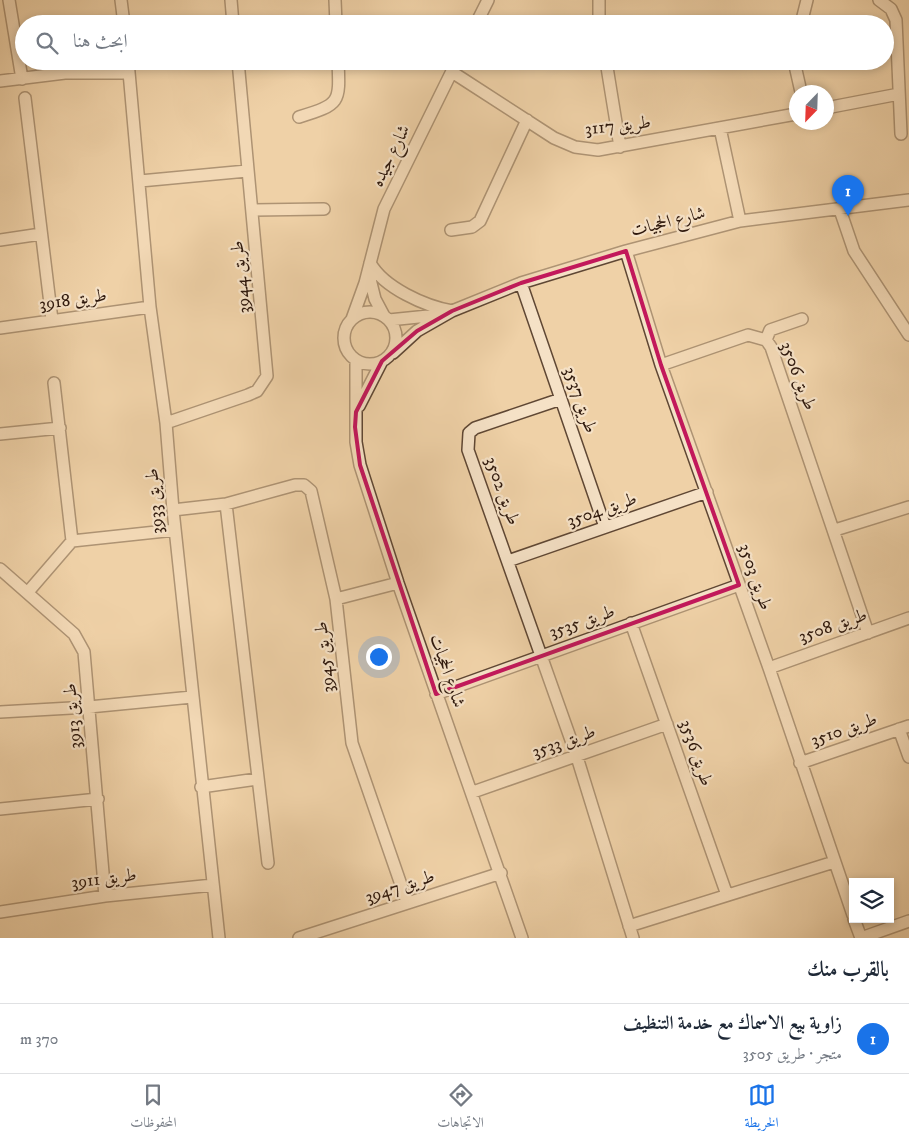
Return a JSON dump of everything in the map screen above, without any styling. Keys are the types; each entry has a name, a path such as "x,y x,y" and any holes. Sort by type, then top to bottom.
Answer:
{"street":[{"path":"9,0 15,36"},
{"path":"121,0 123,15"},
{"path":"231,0 232,15"},
{"path":"335,0 336,15"},
{"path":"480,15 488,0"},
{"path":"598,0 599,15"},
{"path":"803,15 807,0"},
{"path":"883,2 892,15"},
{"path":"894,17 896,20 901,134"},
{"path":"21,70 22,79"},
{"path":"65,73 75,70"},
{"path":"0,81 96,70"},
{"name":"طريق 3933","path":"128,70 140,181 150,307 166,423 201,787 219,938"},
{"name":"طريق 3944","path":"166,423 257,391 267,376 239,70"},
{"path":"299,117 327,108 335,102 339,93 338,70"},
{"name":"شارع جيده","path":"352,319 369,267 384,209 452,70"},
{"name":"طريق 3117","path":"459,70 527,120 559,141 575,147 598,150 620,147 789,115"},
{"path":"607,70 620,147"},
{"path":"797,70 800,85"},
{"path":"834,106 899,94"},
{"path":"25,98 52,320"},
{"path":"451,230 472,227 480,221 527,120"},
{"path":"720,128 740,221"},
{"path":"140,181 247,171"},
{"name":"شارع الحجيات","path":"448,313 521,283 626,251 740,221 909,200"},
{"path":"252,210 324,209"},
{"path":"840,210 854,251 909,335"},
{"path":"0,240 41,234"},
{"name":"طريق 3503","path":"626,251 661,365 708,492 849,905"},
{"path":"369,267 409,296 448,313"},
{"name":"شارع جيده","path":"369,267 375,299 386,318"},
{"name":"طريق 3537","path":"521,283 605,527"},
{"name":"طريق 3918","path":"0,328 150,307"},
{"path":"364,312 386,318 448,313 417,332 382,361 369,364 356,360 350,356 344,344 344,330 352,319 364,312"},
{"path":"386,318 395,332 393,353"},
{"path":"766,340 770,330 802,319"},
{"name":"طريق 3506","path":"661,365 748,335 766,340 771,347 835,530 868,633"},
{"name":"شارع الحجيات","path":"356,360 356,442 360,465 436,694 473,792 522,938"},
{"name":"شارع الحجيات","path":"356,412 382,361"},
{"path":"54,383 72,541"},
{"name":"طريق 3502","path":"540,654 468,450 469,433 475,428 561,399"},
{"path":"0,434 60,428"},
{"name":"طريق 3945","path":"173,510 226,504 294,486 304,485 311,491 336,600 352,743 407,902"},
{"name":"طريق 3504","path":"508,561 708,492"},
{"path":"226,504 268,863"},
{"path":"835,530 909,507"},
{"path":"28,592 72,541 175,530"},
{"name":"طريق 3913","path":"0,569 74,634 82,645 106,896"},
{"path":"336,600 398,583"},
{"name":"طريق 3535","path":"436,694 540,654 739,585"},
{"name":"طريق 3508","path":"769,668 909,618"},
{"name":"طريق 3536","path":"631,623 727,895"},
{"path":"540,654 577,757 633,938"},
{"path":"0,712 89,707 192,697"},
{"name":"طريق 3533","path":"473,792 667,724"},
{"name":"طريق 3510","path":"800,763 904,728 909,757"},
{"path":"201,787 257,779"},
{"path":"0,809 98,800"},
{"path":"629,926 834,862"},
{"name":"طريق 3947","path":"299,938 318,935 407,902 500,873"},
{"name":"طريق 3911","path":"0,912 106,896 213,884"},
{"path":"855,923 861,938 909,920"}],"highlighted area":[{"path":"626,251 661,365 739,585 436,694 360,465 355,427 356,412 382,361 417,331 452,311 521,283"}],"place":[{"name":"زاوية بيع الاسماك مع خدمة التنظيف","path":"848,216"}]}
